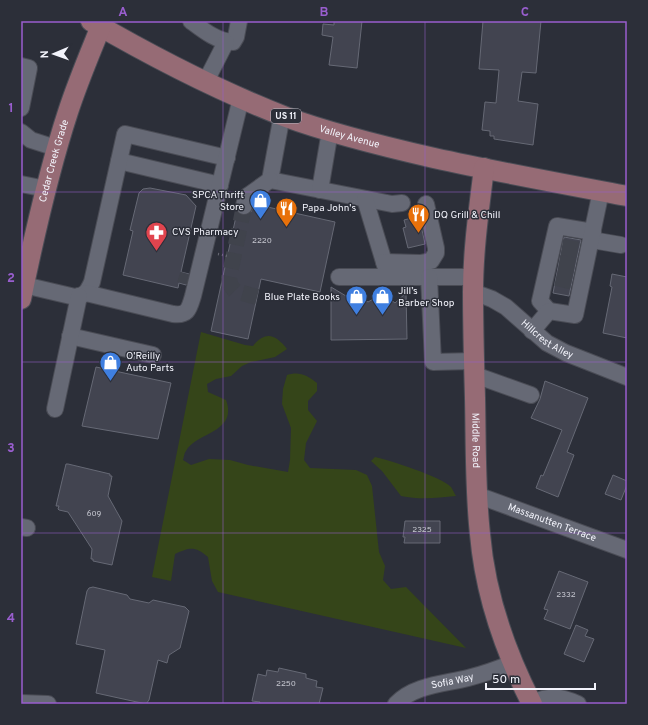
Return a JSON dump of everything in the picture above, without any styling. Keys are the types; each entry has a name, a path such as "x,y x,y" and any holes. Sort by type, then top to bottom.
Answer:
{"main road":[{"name":"Valley Avenue","path":"98,23 206,81 241,98 282,115 394,148 484,168 627,196"},
{"name":"Cedar Creek Grade","path":"22,293 56,148 98,23"},
{"name":"Middle Road","path":"484,168 473,285 477,495 480,535 488,585 504,640 512,663 532,704"}],"street":[{"path":"191,21 210,34 226,42 233,42 236,37 239,21"},
{"path":"206,81 226,42"},
{"path":"21,66 29,68 21,108"},
{"path":"22,293 83,295 178,315 185,313 190,307 241,98"},
{"path":"244,206 248,195 270,180 282,115"},
{"path":"320,190 330,130"},
{"path":"21,132 31,140 56,148"},
{"path":"55,409 70,336 83,295 92,282 125,134 227,158"},
{"path":"119,162 220,185"},
{"path":"270,180 392,204 402,203"},
{"path":"21,184 46,189"},
{"path":"601,191 589,243 580,275 575,315 549,311 540,301 552,270 557,246 557,226 589,243 621,245"},
{"path":"365,199 386,270"},
{"path":"339,277 431,261 434,257 436,248 426,204"},
{"path":"158,310 170,310 177,307 182,298 193,256 209,230"},
{"path":"386,270 473,285"},
{"path":"429,278 432,362 474,368 531,396"},
{"name":"Hillcrest Alley","path":"473,285 506,307 547,343 566,353 627,377"},
{"path":"532,331 549,311"},
{"path":"70,336 153,355"},
{"name":"Massanutten Terrace","path":"477,495 627,550"},
{"name":"Sofia Way","path":"396,704 412,693 426,687 484,674 512,663"},
{"path":"532,704 540,699 552,697 564,698 578,704"}],"path":[{"path":"214,253 227,256"}],"green space":[{"path":"201,332 253,346 262,338 271,336 279,340 287,349 275,357 251,362 242,366 231,376 216,379 207,384 208,392 226,400 228,411 226,419 221,426 191,445 185,452 183,460 191,465 209,459 230,460 248,465 288,472 291,428 282,404 283,389 287,375 295,373 303,374 310,378 317,383 317,391 308,401 308,410 317,421 306,443 304,460 310,468 356,470 367,475 372,486 379,552 385,566 383,580 391,589 406,587 466,648 218,592 212,581 208,557 196,549 189,549 175,554 171,581 152,577"},
{"path":"375,457 403,465 446,483 451,487 456,496 422,498 401,496 382,471 371,461"}],"building":[{"path":"334,21 362,21 357,68 329,65 333,37 322,35 323,24 334,25"},
{"path":"483,21 541,21 536,73 522,72 518,101 538,104 533,145 494,139 494,136 490,136 490,131 482,130 485,102 496,103 499,70 479,69"},
{"name":"CVS Pharmacy","path":"150,188 186,195 196,206 181,272 189,274 186,285 179,283 178,288 123,275 133,231 130,230 139,193 143,189"},
{"path":"254,204 335,222 320,292 261,279 248,339 211,331 237,212 242,215 247,215 251,212"},
{"name":"DQ Grill & Chill","path":"419,216 425,244 408,248 403,228 406,227 404,220"},
{"path":"564,237 581,240 569,296 553,293"},
{"path":"612,274 627,277 627,338 603,333 612,287 610,286"},
{"path":"331,287 354,303 362,298 368,302 375,298 381,302 387,297 395,303 406,293 407,339 331,340"},
{"path":"96,367 171,383 158,439 82,426"},
{"path":"545,381 588,398 567,452 574,455 558,497 536,488 541,475 543,476 562,430 531,418 540,399"},
{"path":"66,464 110,474 110,476 112,476 108,496 122,521 112,565 93,561 93,559 91,559 92,549 68,512 59,510 59,506 56,506"},
{"path":"613,475 627,481 627,485 621,500 605,494"},
{"path":"405,521 440,521 440,543 404,543 405,537 403,537"},
{"path":"559,571 588,582 570,629 544,619 548,610 544,609"},
{"path":"93,587 127,595 130,599 149,603 153,600 185,607 189,611 180,648 169,655 167,663 158,660 149,700 146,704 96,693 105,650 76,644 87,591 89,588"},
{"path":"576,625 588,630 585,636 594,639 584,662 564,654"},
{"path":"279,668 306,674 306,678 317,681 316,687 323,688 319,704 259,704 260,702 252,701 258,674 266,676 267,670 278,672"}],"tunnel":[{"path":"244,206 229,280 230,285 235,291 257,297"},
{"path":"562,247 580,250"},
{"path":"559,263 577,266"},
{"path":"185,284 188,274"},
{"path":"556,278 574,282"}],"place":[{"name":"SPCA Thrift Store","path":"260,220"},
{"name":"Papa John's","path":"287,228"},
{"name":"DQ Grill & Chill","path":"418,234"},
{"name":"CVS Pharmacy","path":"157,252"},
{"name":"Blue Plate Books","path":"356,316"},
{"name":"Jill’s Barber Shop","path":"383,316"},
{"name":"O'Reilly Auto Parts","path":"111,382"}]}
